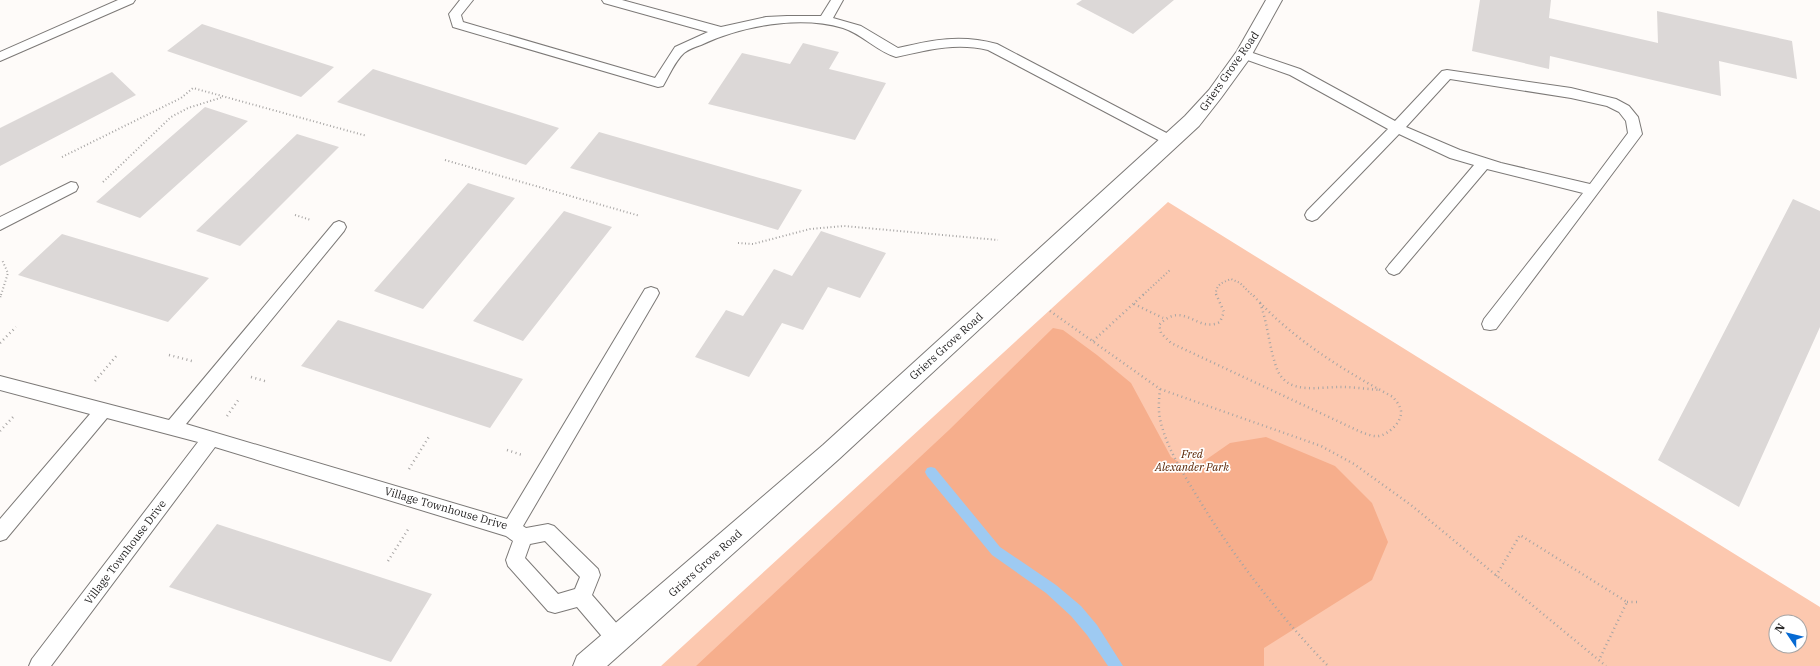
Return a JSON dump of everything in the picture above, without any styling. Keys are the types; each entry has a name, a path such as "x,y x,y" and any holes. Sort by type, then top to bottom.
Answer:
{"street":[{"name":"Griers Grove Road","path":"587,666 830,452 1192,121 1215,94 1244,54 1274,0"}],"lane":[{"path":"0,57 129,0"},
{"path":"467,0 455,14 457,24 658,82 680,50 703,38 748,24 783,20 825,21 843,24 863,32 896,53 949,41 976,42 992,47 1170,140"},
{"path":"608,0 723,32"},
{"path":"825,21 837,0"},
{"path":"1244,54 1296,72 1397,128 1456,154 1484,163 1593,190"},
{"path":"1312,215 1397,128 1447,74 1571,93 1610,102 1624,109 1634,120 1635,134 1490,324"},
{"path":"1394,269 1484,163"},
{"path":"0,224 71,187"},
{"path":"172,428 339,227"},
{"name":"Village Townhouse Drive","path":"0,383 211,438 425,502 518,533 651,293"},
{"path":"0,534 104,410"},
{"name":"Village Townhouse Drive","path":"38,666 211,438"},
{"path":"548,532 591,575 581,598 555,604 515,560 518,533 548,532"},
{"path":"581,598 618,640"}],"path":[{"path":"62,157 181,98 193,88 367,136"},
{"path":"103,182 172,117 188,108 225,97"},
{"path":"445,160 640,216"},
{"path":"738,243 753,244 810,229 844,226 998,240"},
{"path":"0,297 8,273 2,260"},
{"path":"1094,341 1170,270"},
{"path":"1231,279 1240,282 1260,303 1316,352 1336,366 1394,397 1400,405 1400,414 1393,428 1385,434 1376,436 1363,433 1171,343 1161,334 1159,325 1163,318 1170,314 1181,315 1208,325 1218,324 1223,319 1224,312 1215,295 1216,288 1221,282 1231,279"},
{"path":"1260,303 1265,314 1277,371 1285,381 1295,387 1337,387 1382,390"},
{"path":"1134,304 1163,318"},
{"path":"1050,311 1160,389 1321,446 1354,464 1411,505 1606,666"},
{"path":"0,343 16,327"},
{"path":"76,402 118,354"},
{"path":"1160,389 1158,404 1160,422 1168,442 1204,508 1236,557 1269,601 1328,666"},
{"path":"394,493 430,436"},
{"path":"388,561 425,502"},
{"path":"1496,576 1520,535 1627,602 1640,602"},
{"path":"1599,660 1627,602"}],"green space":[{"name":"Fred Alexander Park","path":"1168,202 1820,607 1820,666 661,666"}],"shaded area":[{"path":"1053,328 1063,330 1131,383 1171,457 1185,466 1197,466 1230,443 1266,437 1335,466 1372,503 1388,542 1372,580 1264,648 1264,666 696,666 949,430"}],"building":[{"path":"1082,0 1174,0 1133,34 1076,4"},
{"path":"1480,0 1551,0 1549,18 1658,43 1657,11 1792,41 1797,79 1719,61 1721,96 1550,56 1549,69 1472,51"},
{"path":"202,24 334,67 301,97 167,51"},
{"path":"803,43 839,52 829,69 886,83 855,140 708,104 742,53 790,64"},
{"path":"373,69 559,128 526,165 337,102"},
{"path":"112,72 136,95 0,166 0,128"},
{"path":"205,107 248,121 140,218 96,202"},
{"path":"599,132 802,190 778,230 570,168"},
{"path":"297,134 339,147 240,246 196,231"},
{"path":"468,183 515,198 423,309 374,291"},
{"path":"1793,199 1820,211 1820,327 1739,507 1658,460"},
{"path":"564,211 612,227 523,341 473,321"},
{"path":"821,231 886,253 860,298 828,287 803,330 782,323 749,377 695,357 726,310 743,316 774,269 792,276"},
{"path":"62,234 209,278 168,322 18,275"},
{"path":"338,320 523,379 490,428 301,366"},
{"path":"217,524 432,594 391,662 169,587"}],"waterway":[{"path":"931,472 996,551 1051,589 1076,611 1092,630 1116,666"}]}
